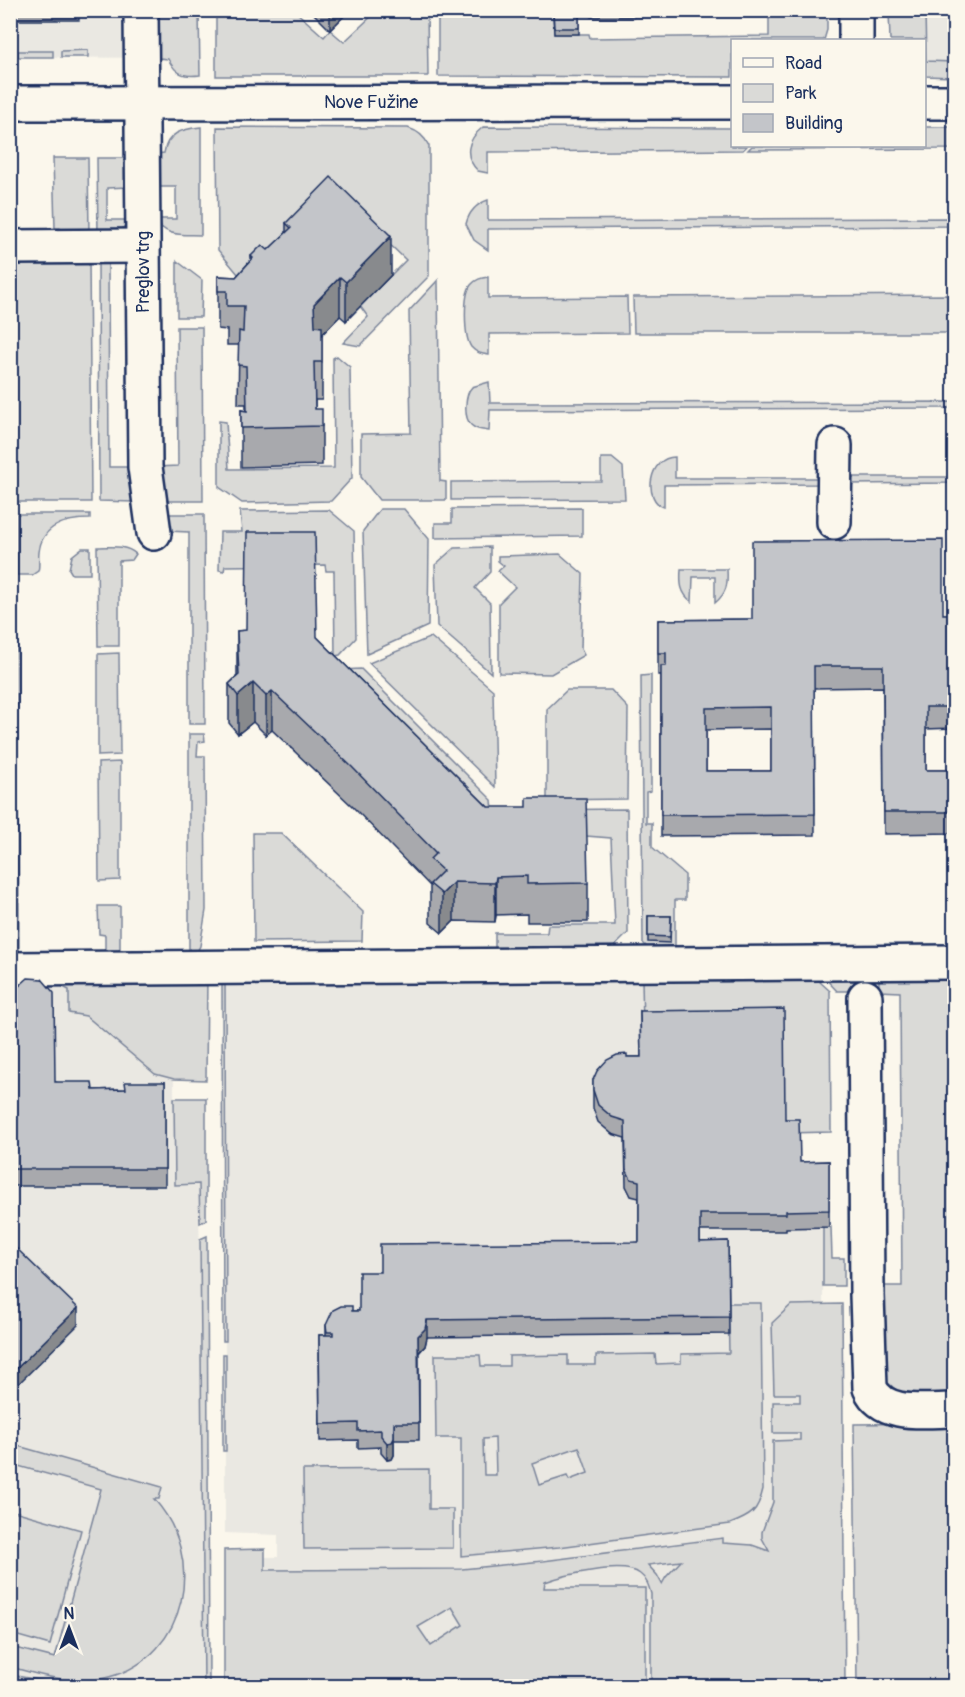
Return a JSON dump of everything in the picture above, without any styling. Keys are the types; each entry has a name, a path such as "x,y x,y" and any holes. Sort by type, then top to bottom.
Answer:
{"street":[{"name":"Preglov trg","path":"141,10 145,467 154,533"},
{"path":"856,10 856,39"},
{"name":"Nove Fužine","path":"10,102 731,102"},
{"path":"926,102 954,102"},
{"path":"10,247 143,246"},
{"path":"834,522 835,445"},
{"path":"10,969 954,962"},
{"path":"865,997 867,1295 870,1388 876,1400 891,1407 911,1410 954,1410"}],"shaded area":[{"path":"10,11 157,11 159,58 11,57"},
{"path":"925,11 954,11 954,62 926,62"},
{"path":"642,979 643,1027 800,1179 829,1178 829,1227 823,1227 823,1304 829,1305 833,1686 226,1686 229,1557 278,1557 278,1535 225,1533 225,980"},
{"path":"10,986 63,987 69,990 69,1013 86,1016 154,1074 174,1079 175,1185 199,1184 204,1686 73,1686 11,1675"}],"green space":[{"path":"157,11 199,11 200,75 181,73 168,59 159,58"},
{"path":"216,11 295,11 324,37 330,30 344,42 377,11 427,11 428,76 216,76"},
{"path":"438,11 583,11 583,15 553,16 554,34 589,34 590,38 769,36 769,11 827,11 827,30 824,39 731,39 731,77 438,76"},
{"path":"889,11 925,11 926,39 890,39"},
{"path":"88,50 88,57 61,57 61,51"},
{"path":"18,51 53,51 53,57 18,57"},
{"path":"926,61 954,62 954,77 926,76"},
{"path":"201,127 201,235 175,234 164,229 156,219 176,219 176,187 156,187 156,154 164,153 168,141 176,133"},
{"path":"217,127 408,128 418,133 429,146 429,276 360,346 343,343 368,317 360,306 406,260 355,211 253,292 218,250"},
{"path":"483,127 731,128 731,147 746,147 743,150 488,152 488,173 478,171 470,160 470,143"},
{"path":"926,127 954,127 954,149 748,150 751,147 926,147"},
{"path":"53,158 88,158 89,235 61,235 60,228 55,228"},
{"path":"97,158 127,158 127,187 107,188 107,220 128,220 119,231 98,235"},
{"path":"488,200 488,220 954,218 954,226 488,229 488,250 474,240 466,224 474,209"},
{"path":"10,258 89,258 91,502 11,502"},
{"path":"98,258 108,262 109,467 128,467 134,502 99,501"},
{"path":"177,261 202,280 201,317 177,317"},
{"path":"488,277 488,298 627,297 628,333 489,334 489,355 479,353 471,347 467,334 465,316 467,298 468,290 473,283"},
{"path":"438,280 440,481 446,482 446,500 379,500 361,477 361,434 411,433 409,311"},
{"path":"954,295 954,333 634,333 633,297"},
{"path":"177,327 202,327 203,501 161,501 155,467 178,466"},
{"path":"337,356 350,367 352,478 331,501 242,503 219,487 219,421 226,422 229,469 334,468 333,358"},
{"path":"489,382 490,403 954,402 954,408 490,410 489,431 477,429 471,425 468,421 466,406 472,387"},
{"path":"675,457 675,478 823,478 823,484 664,485 664,507 653,497 652,480 659,464"},
{"path":"601,458 612,458 623,467 625,499 451,500 451,482 601,481"},
{"path":"846,477 954,477 954,483 846,484"},
{"path":"582,508 582,536 435,538 435,523 452,523 452,509"},
{"path":"380,509 404,509 429,539 428,626 367,654 363,531"},
{"path":"329,510 354,531 356,638 340,655 335,656 334,571 326,571 325,565 225,566 224,571 219,570 220,532 242,532 240,511"},
{"path":"17,514 90,514 90,519 65,522 50,529 41,543 38,571 32,575 17,575"},
{"path":"164,514 204,514 205,724 189,724 189,532 167,531"},
{"path":"97,547 122,547 136,554 132,560 119,561 119,646 98,646"},
{"path":"490,547 490,572 475,588 490,603 491,673 437,626 435,565 454,548"},
{"path":"82,548 90,548 90,574 72,574 69,569 72,556"},
{"path":"560,554 583,574 581,649 584,655 551,674 499,673 499,603 515,587 498,571 504,566 498,561 498,556"},
{"path":"681,569 727,569 727,584 724,592 715,603 715,577 693,577 692,602 685,595 682,587"},
{"path":"431,637 493,690 495,787 369,663"},
{"path":"10,640 17,641 19,952 11,955"},
{"path":"119,653 120,755 98,756 98,654"},
{"path":"361,669 492,800 494,822 341,670"},
{"path":"651,675 651,791 646,792 646,823 652,823 652,847 685,875 685,900 675,900 675,953 659,958 643,943 641,676"},
{"path":"567,690 611,690 628,708 627,799 547,800 547,709"},
{"path":"189,734 204,734 205,741 198,742 197,756 205,756 206,910 200,946 196,953 189,952"},
{"path":"120,762 120,880 99,881 98,763"},
{"path":"627,809 628,933 603,958 495,959 495,933 547,933 548,925 615,925 611,838 586,836 517,810"},
{"path":"253,833 281,833 363,912 362,941 254,942"},
{"path":"98,906 120,906 120,951 162,952 105,962 105,935 99,934"},
{"path":"879,971 954,971 954,1397 901,1394 887,1382 884,1375 881,1286 902,1286 900,992 879,991"},
{"path":"809,972 830,991 831,1132 785,1133 643,1027 642,979"},
{"path":"819,972 875,972 875,991 837,991"},
{"path":"207,975 206,1080 174,1079 155,1074 86,1016 69,1013 69,990 63,987 63,977"},
{"path":"222,976 225,981 226,1341 223,1341"},
{"path":"174,1098 206,1098 206,1220 200,1223 199,1184 175,1185"},
{"path":"823,1227 831,1227 832,1258 844,1258 844,1286 823,1286"},
{"path":"207,1236 209,1686 204,1686 200,1239"},
{"path":"728,1303 761,1303 763,1489 759,1503 752,1512 730,1524 559,1547 461,1556 461,1438 436,1438 435,1355 480,1355 481,1366 509,1366 509,1356 568,1355 568,1365 596,1365 596,1355 655,1354 656,1364 681,1363 681,1354 729,1353","holes":["495,1438 496,1475 484,1475 483,1439","579,1447 588,1473 569,1480 567,1476 539,1485 532,1463"]},
{"path":"842,1304 845,1686 651,1686 651,1594 647,1583 640,1574 632,1570 608,1569 594,1570 545,1582 544,1588 645,1588 645,1686 224,1686 224,1550 265,1549 265,1570 462,1569 723,1538 723,1543 752,1545 769,1551 762,1538 762,1532 773,1502 773,1441 800,1440 800,1433 773,1433 773,1402 800,1402 800,1394 774,1394 772,1323 791,1305","holes":["681,1561 662,1584 648,1565","452,1607 463,1625 431,1646 418,1627"]},
{"path":"223,1354 226,1354 226,1451 223,1451"},
{"path":"954,1423 954,1686 857,1686 854,1424"},
{"path":"11,1444 162,1487 159,1499 154,1499 170,1522 180,1548 184,1575 181,1601 172,1626 157,1648 136,1665 97,1680 72,1680 11,1667 11,1647 55,1658 101,1489 11,1464"},
{"path":"429,1469 429,1509 453,1509 453,1548 304,1549 303,1470"},
{"path":"14,1511 81,1530 50,1645 11,1634 10,1526"},
{"path":"11,1675 73,1686 11,1686"}],"building":[{"path":"553,10 579,10 579,28 554,28"},
{"path":"331,177 391,236 346,282 340,277 314,304 315,326 322,327 322,362 314,362 315,409 322,409 322,426 241,428 241,410 247,411 246,366 238,365 239,331 243,332 244,306 227,306 227,291 218,291 218,276 236,277 262,245 268,250 291,228 286,223"},
{"path":"247,532 315,532 317,637 488,807 527,807 527,798 586,798 588,883 527,884 527,876 496,877 495,883 454,882 442,894 430,884 443,871 430,859 436,853 352,767 272,691 266,696 253,683 238,696 229,684 239,675 237,631 246,630"},
{"path":"943,540 943,614 954,614 954,707 926,707 926,770 954,770 954,812 884,812 883,666 814,666 815,814 661,815 661,666 666,666 666,653 658,653 658,620 752,619 752,541","holes":["771,707 771,771 706,771 706,708"]},
{"path":"648,916 671,916 670,937 648,936"},
{"path":"28,978 42,979 54,993 55,1082 92,1082 93,1090 126,1089 125,1082 165,1082 165,1169 10,1169 10,997 16,997 18,987"},
{"path":"784,1009 785,1119 799,1119 800,1162 829,1161 829,1210 786,1211 786,1214 700,1214 700,1242 728,1241 729,1317 427,1320 425,1329 418,1336 419,1423 394,1423 394,1438 392,1442 387,1443 381,1436 381,1430 358,1431 358,1423 320,1424 319,1335 333,1335 333,1332 327,1332 326,1325 333,1310 341,1306 352,1306 352,1311 359,1311 359,1272 380,1272 380,1244 639,1242 639,1181 631,1179 626,1169 625,1121 612,1117 598,1105 593,1090 593,1080 597,1071 607,1060 617,1055 627,1054 627,1057 641,1057 640,1011"},
{"path":"10,1242 78,1308 10,1375"}]}
